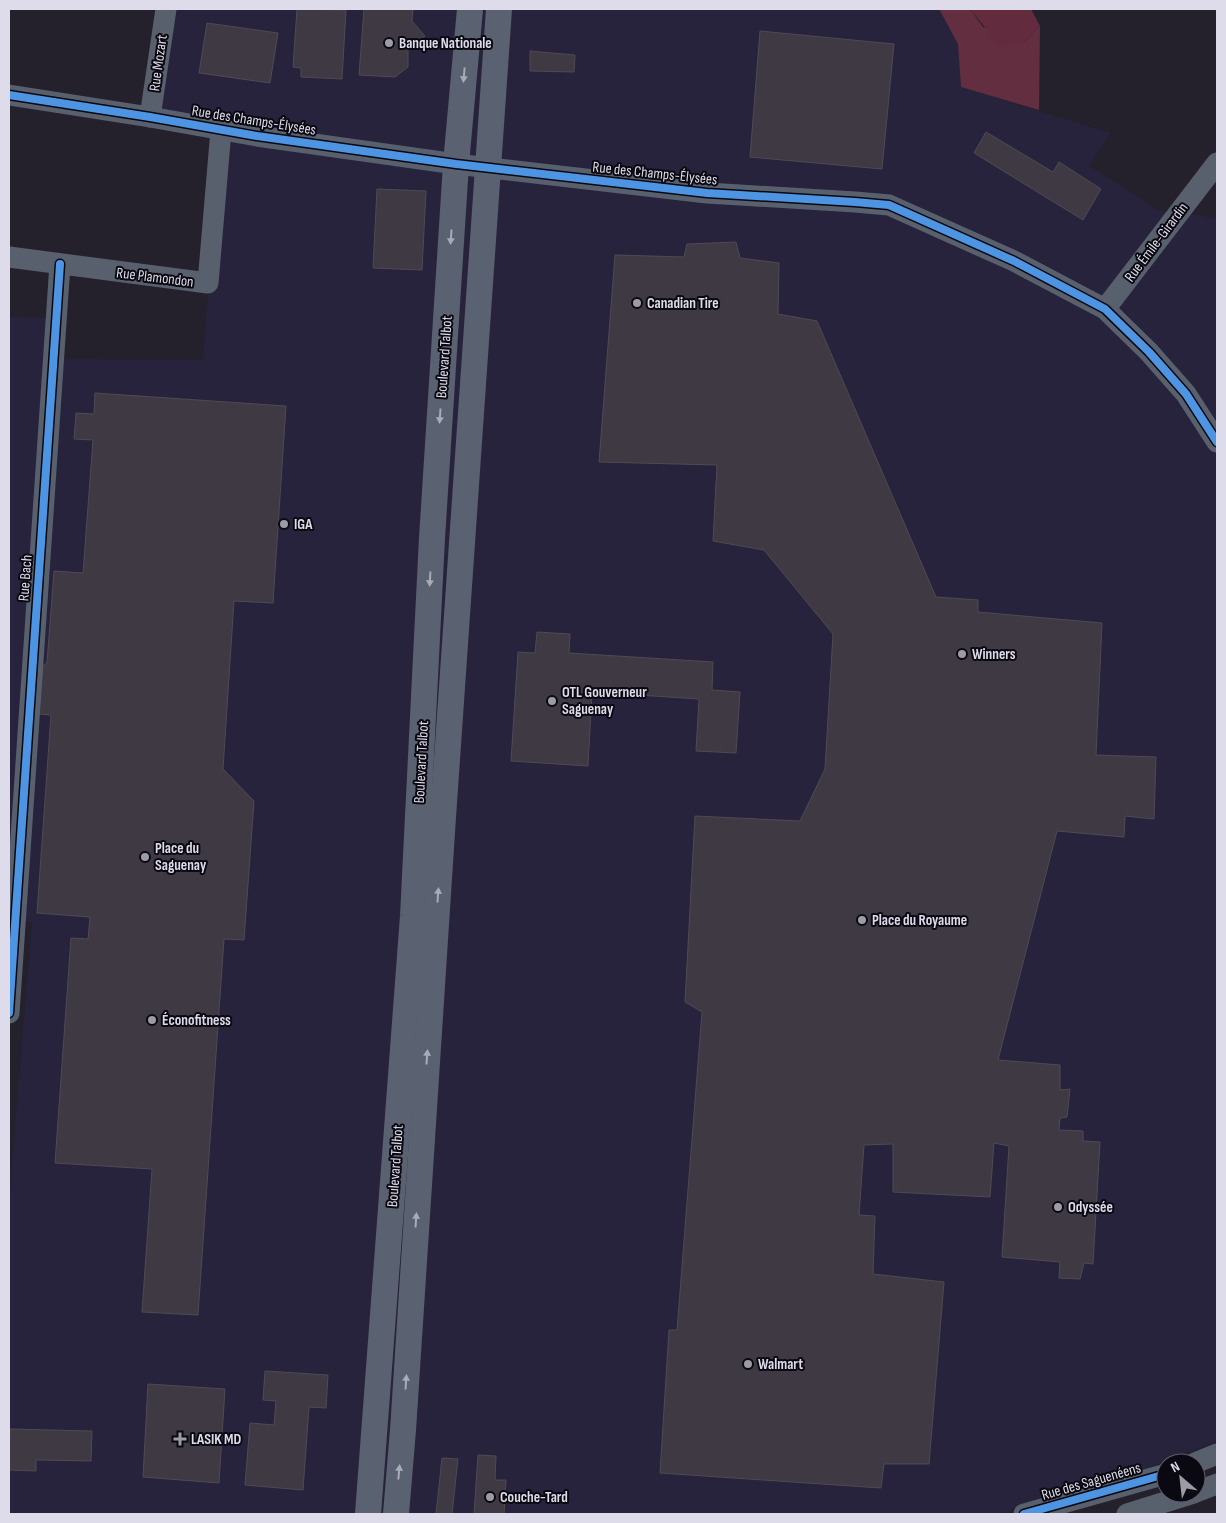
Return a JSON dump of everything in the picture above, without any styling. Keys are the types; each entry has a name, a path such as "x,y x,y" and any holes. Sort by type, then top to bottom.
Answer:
{"main road":[{"name":"Boulevard Talbot","path":"368,1514 413,916 432,538 456,164 470,9"},
{"name":"Boulevard Talbot","path":"396,1514 499,9"}],"street":[{"name":"Rue Mozart","path":"150,117 166,9"},
{"name":"Rue des Champs-Élysées","path":"9,95 257,136 456,164 707,193 889,205 1014,261 1105,309 1149,352 1186,394 1217,442"},
{"name":"Rue Plamondon","path":"9,257 208,283 221,130"},
{"name":"Rue Émile-Girardin","path":"1105,309 1214,168"},
{"name":"Rue Bach","path":"9,1013 14,844 60,264"},
{"name":"Rue des Saguenéens","path":"1024,1514 1156,1477"},
{"path":"1127,1514 1168,1503"}],"shaded area":[{"path":"166,9 939,9 958,44 961,87 1110,133 1089,166 1160,211 1217,219 1217,1441 1187,1453 1156,1453 1156,1465 1141,1471 1004,1512 990,1514 9,1514 9,1202 32,922 9,919 9,317 56,318 54,359 203,360 221,130 150,117"},
{"path":"939,9 970,9 983,27 1024,42 1040,26 1039,110 961,87 958,44"},
{"path":"970,9 1031,9 1040,26 1024,42 1000,46"}],"building":[{"path":"297,9 346,10 342,79 301,77 301,68 293,67"},
{"name":"Banque Nationale","path":"364,9 413,9 412,21 425,36 408,49 408,67 395,77 359,75"},
{"path":"207,23 278,33 270,83 199,73"},
{"path":"760,31 894,44 882,169 750,157"},
{"path":"530,51 575,55 574,72 530,71"},
{"path":"986,132 1053,172 1059,162 1101,189 1083,220 974,153"},
{"path":"377,189 426,191 422,270 373,268"},
{"name":"Place du Royaume","path":"736,242 740,258 779,263 778,314 817,321 936,597 978,600 978,612 1102,623 1096,755 1156,757 1154,819 1125,816 1124,837 1057,831 998,1060 1060,1065 1060,1090 1070,1089 1067,1117 1060,1118 1059,1130 1083,1131 1083,1141 1100,1142 1093,1264 1084,1263 1080,1279 1059,1278 1060,1262 1002,1257 1009,1146 994,1143 990,1197 893,1192 893,1144 864,1145 859,1215 875,1216 873,1274 944,1282 929,1464 884,1464 881,1488 660,1473 669,1330 677,1330 702,1012 685,1002 695,816 800,821 825,769 833,634 764,550 713,541 717,465 599,462 615,255 684,257 687,244"},
{"name":"Place du Saguenay","path":"95,393 286,406 273,603 234,601 223,769 254,801 244,940 224,939 198,1315 142,1312 152,1169 55,1163 71,938 88,939 90,917 37,913 51,715 39,714 43,666 47,663 54,571 83,573 93,440 74,439 76,413 94,414"},
{"path":"537,632 570,634 569,653 713,662 712,690 740,692 736,753 696,751 699,699 592,692 588,766 511,761 518,652 535,653"},
{"path":"265,1371 328,1375 326,1408 309,1407 303,1490 245,1485 250,1423 274,1425 276,1401 263,1400"},
{"path":"148,1384 225,1389 219,1483 143,1477"},
{"path":"10,1429 92,1431 91,1461 36,1460 36,1471 9,1470"},
{"name":"Couche-Tard","path":"478,1455 496,1456 495,1480 506,1480 504,1514 474,1514"},
{"path":"442,1458 458,1459 452,1514 436,1514"}],"cycle path":[{"path":"9,95 257,136 456,164 707,193 889,205 1014,261 1105,309 1149,352 1186,394 1217,442"},
{"path":"9,1013 60,264"},
{"path":"1024,1514 1156,1477"}],"place":[{"name":"Banque Nationale","path":"389,43"},
{"name":"Canadian Tire","path":"637,303"},
{"name":"IGA","path":"284,524"},
{"name":"Winners","path":"962,654"},
{"name":"OTL Gouverneur Saguenay","path":"552,701"},
{"name":"Place du Saguenay","path":"145,857"},
{"name":"Place du Royaume","path":"862,920"},
{"name":"Éconofitness","path":"152,1020"},
{"name":"Odyssée","path":"1058,1207"},
{"name":"Walmart","path":"748,1364"},
{"name":"LASIK MD","path":"180,1439"},
{"name":"Couche-Tard","path":"490,1497"}]}
